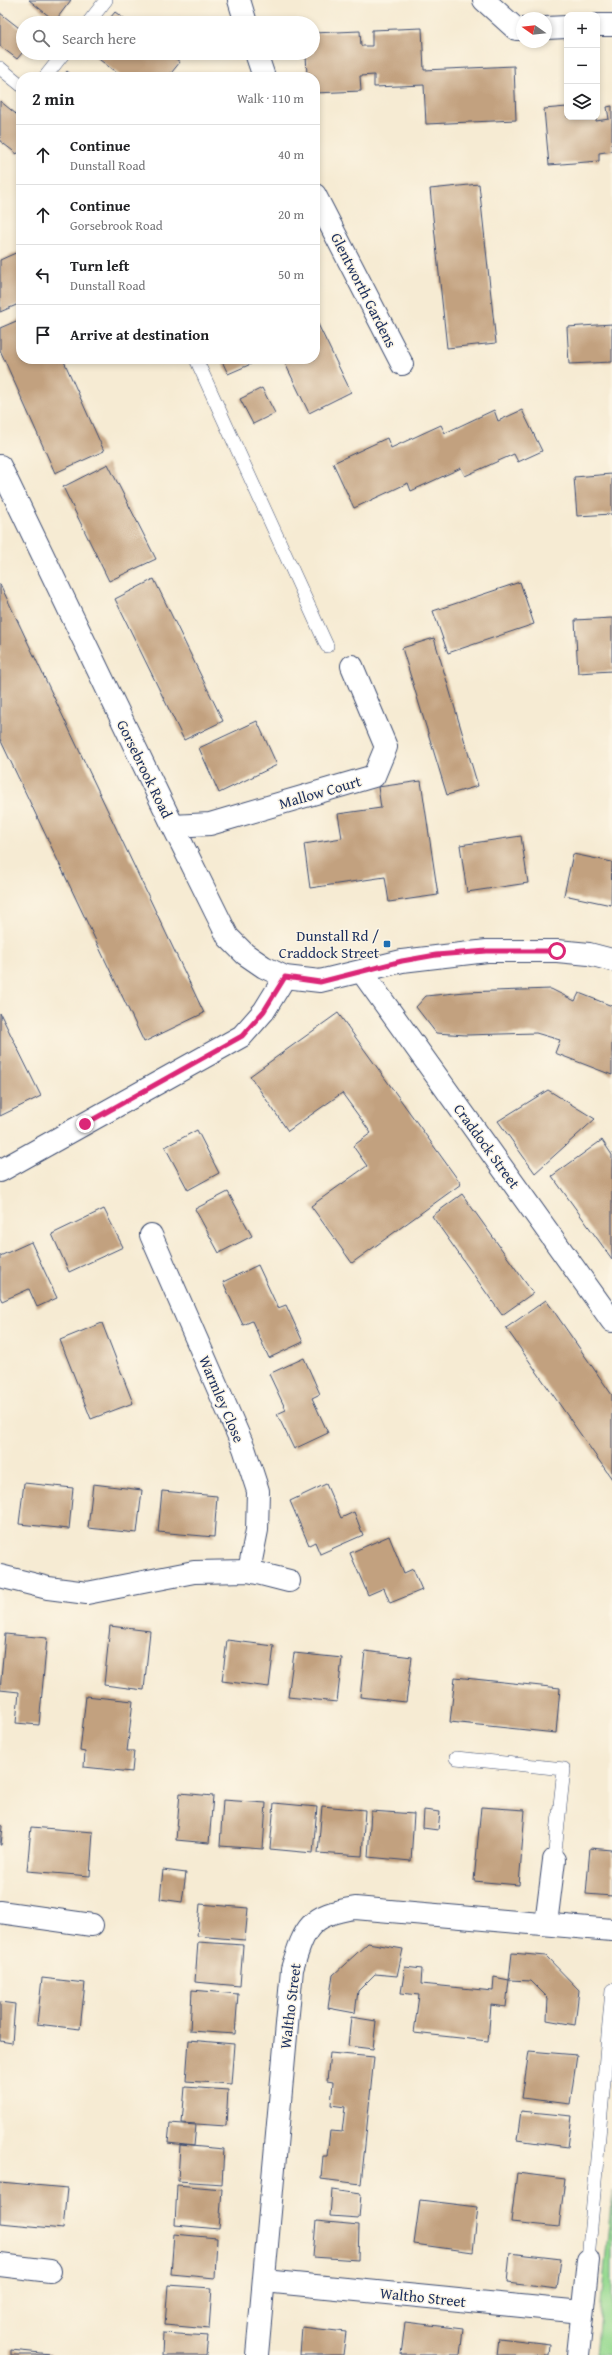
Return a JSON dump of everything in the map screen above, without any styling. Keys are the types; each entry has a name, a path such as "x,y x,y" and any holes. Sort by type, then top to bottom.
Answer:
{"street":[{"path":"239,0 244,16"},
{"path":"484,0 516,29"},
{"path":"600,25 612,25"},
{"path":"552,28 564,27"},
{"path":"258,60 262,72"},
{"name":"Glentworth Gardens","path":"320,206 402,364"},
{"name":"Gorsebrook Road","path":"0,466 228,937 245,954 264,967 285,977 320,982 402,961 487,951 557,951 589,954 612,960"},
{"name":"Mallow Court","path":"173,826 210,824 374,776 386,748 352,666"},
{"name":"Craddock Street","path":"362,972 612,1321"},
{"path":"0,1172 242,1036 264,1011 285,977"},
{"name":"Warmley Close","path":"151,1235 244,1448 258,1490 257,1530 249,1571"},
{"path":"0,1576 48,1588 87,1593 194,1572 249,1571 289,1581"},
{"path":"546,1924 554,1860"},
{"name":"Waltho Street","path":"257,2355 292,1969 301,1939 315,1921 331,1912 355,1908 612,1930"},
{"path":"0,1912 92,1925"},
{"path":"578,2355 588,2260"},
{"path":"0,2265 50,2271"},
{"name":"Waltho Street","path":"264,2281 582,2312"}],"lane":[{"path":"93,16 106,0"},
{"path":"49,72 58,60"},
{"path":"0,68 16,81"},
{"path":"198,364 327,646"},
{"path":"456,1758 564,1768 554,1860"},
{"path":"588,2260 612,1990"}],"green space":[{"path":"612,2191 612,2355 596,2355"}],"building":[{"path":"29,0 71,0 59,16 49,16"},
{"path":"115,12 120,16 112,16"},
{"path":"0,13 16,26 16,58 0,46"},
{"path":"422,28 424,70 514,66 516,120 426,124 424,85 374,87 374,75 360,76 361,91 320,93 320,72 307,72 306,60 320,60 320,33 360,31 361,46 372,46 372,30"},
{"path":"100,60 177,60 180,62 172,72 116,72"},
{"path":"0,101 16,114 16,153 0,141"},
{"path":"612,106 612,151 599,153 599,161 549,165 544,109 564,107 564,120 596,121 609,119 607,107"},
{"path":"479,184 496,343 447,348 430,189"},
{"path":"16,253 16,305 0,312 0,260"},
{"path":"16,321 16,364 65,364 104,451 55,473 0,350 0,328"},
{"path":"612,324 612,362 569,364 567,327"},
{"path":"320,328 351,392 309,413 285,364 320,364"},
{"path":"223,364 251,364 228,374"},
{"path":"262,388 275,413 253,424 240,399"},
{"path":"494,410 498,421 522,410 542,451 518,462 514,454 465,476 461,468 411,491 408,483 354,508 333,463 387,438 391,448 441,425 445,433"},
{"path":"108,464 156,559 109,581 63,487"},
{"path":"612,474 612,514 577,516 574,477"},
{"path":"154,579 223,721 184,740 115,599"},
{"path":"520,582 534,624 448,653 433,611"},
{"path":"0,584 204,1013 144,1042 0,739"},
{"path":"612,618 612,671 578,673 575,620"},
{"path":"434,638 478,786 447,795 402,648"},
{"path":"257,721 277,765 219,793 199,748"},
{"path":"421,781 438,895 389,902 385,877 310,888 304,844 342,838 338,814 381,808 378,787"},
{"path":"521,836 528,883 467,892 460,845"},
{"path":"573,854 612,862 611,905 564,895"},
{"path":"551,989 575,1001 579,993 612,1006 612,1075 555,1053 560,1040 536,1033 466,1035 436,1033 416,1007 426,996 465,992"},
{"path":"0,1013 41,1096 0,1116"},
{"path":"338,1013 461,1184 352,1263 311,1206 367,1166 353,1146 371,1133 342,1093 288,1131 250,1076"},
{"path":"548,1090 595,1119 535,1173 498,1121"},
{"path":"197,1130 219,1173 188,1190 165,1147"},
{"path":"602,1140 612,1155 612,1259 552,1176"},
{"path":"228,1192 252,1236 219,1253 195,1209"},
{"path":"462,1194 533,1293 502,1315 432,1216"},
{"path":"104,1209 123,1247 69,1272 52,1234"},
{"path":"31,1242 57,1298 37,1307 29,1289 2,1301 0,1297 0,1256"},
{"path":"258,1265 278,1308 286,1305 303,1342 269,1358 252,1321 243,1325 223,1282"},
{"path":"546,1300 612,1395 612,1479 506,1328"},
{"path":"102,1323 133,1403 91,1419 60,1340"},
{"path":"304,1358 320,1394 312,1398 328,1433 294,1449 277,1414 286,1410 269,1374"},
{"path":"24,1483 73,1488 69,1529 19,1524"},
{"path":"93,1484 142,1490 137,1533 88,1528"},
{"path":"326,1484 341,1518 354,1512 363,1535 320,1554 315,1542 309,1545 290,1501"},
{"path":"162,1491 217,1496 214,1537 158,1532"},
{"path":"389,1536 404,1573 413,1569 422,1590 390,1603 384,1588 368,1595 350,1553"},
{"path":"110,1626 150,1631 144,1690 104,1685"},
{"path":"5,1634 47,1638 39,1725 16,1723 19,1692 0,1690"},
{"path":"227,1640 274,1646 269,1687 222,1681"},
{"path":"365,1651 412,1657 406,1702 360,1697"},
{"path":"294,1653 342,1658 337,1702 288,1697"},
{"path":"455,1677 560,1688 556,1733 450,1722"},
{"path":"86,1696 133,1701 127,1751 134,1751 132,1772 84,1767 85,1752 80,1751"},
{"path":"180,1793 213,1796 209,1843 176,1840"},
{"path":"223,1800 266,1803 263,1849 220,1846"},
{"path":"274,1803 317,1807 313,1853 270,1849"},
{"path":"322,1806 365,1810 362,1856 318,1853"},
{"path":"481,1807 525,1810 519,1885 474,1881"},
{"path":"424,1810 440,1812 438,1830 423,1828"},
{"path":"371,1811 414,1814 411,1861 368,1857"},
{"path":"0,1825 3,1826 1,1845 0,1845"},
{"path":"31,1827 93,1832 90,1876 27,1871"},
{"path":"590,1848 612,1850 612,1896 586,1894"},
{"path":"163,1870 186,1873 182,1902 160,1899"},
{"path":"200,1904 248,1908 245,1940 197,1936"},
{"path":"198,1942 243,1945 240,1986 195,1982"},
{"path":"368,1943 403,1949 397,1976 375,1974 358,1991 355,2013 328,2008 333,1975"},
{"path":"512,1953 546,1956 579,1990 575,2025 547,2020 548,1998 531,1981 509,1980"},
{"path":"405,1967 422,1969 421,1984 493,1991 494,1977 509,1980 506,2007 491,2005 488,2041 414,2033 419,1995 401,1993"},
{"path":"42,1978 85,1983 80,2029 37,2024"},
{"path":"192,1990 238,1994 235,2034 190,2031"},
{"path":"0,2002 15,2004 12,2043 0,2041"},
{"path":"351,2017 376,2021 373,2049 348,2046"},
{"path":"189,2040 234,2044 231,2084 186,2081"},
{"path":"529,2051 577,2055 570,2104 522,2098"},
{"path":"330,2053 374,2057 361,2184 321,2179 323,2156 327,2156 330,2131 342,2132 345,2107 331,2105 333,2082 327,2081"},
{"path":"185,2087 228,2090 226,2126 182,2123"},
{"path":"521,2111 572,2116 568,2147 517,2140"},
{"path":"170,2123 196,2125 194,2146 168,2143"},
{"path":"180,2145 224,2149 222,2184 178,2181"},
{"path":"517,2173 565,2179 559,2227 511,2222"},
{"path":"0,2182 67,2188 63,2229 0,2223"},
{"path":"177,2185 222,2189 219,2229 175,2225"},
{"path":"332,2190 361,2194 359,2218 330,2216"},
{"path":"420,2200 478,2207 473,2252 414,2244"},
{"path":"316,2221 359,2225 358,2260 313,2257"},
{"path":"174,2234 217,2238 215,2278 171,2274"},
{"path":"510,2253 561,2259 557,2289 507,2283"},
{"path":"168,2285 212,2288 209,2329 165,2325"},
{"path":"405,2322 463,2329 460,2355 401,2355"},
{"path":"302,2327 346,2332 343,2355 300,2355"},
{"path":"163,2333 208,2336 206,2355 162,2355"},
{"path":"499,2338 550,2344 549,2355 497,2355"},
{"path":"11,2350 51,2354 51,2355 11,2355"}],"place":[{"name":"Dunstall Rd / Craddock Street","path":"387,944"}],"route":[{"path":"85,1124 242,1036 264,1011 285,977 320,982 402,961 436,955 487,951 557,951"}]}
